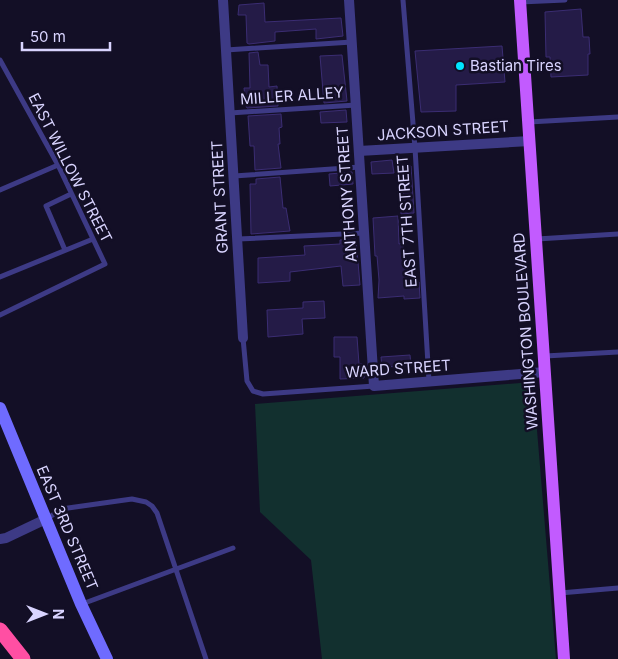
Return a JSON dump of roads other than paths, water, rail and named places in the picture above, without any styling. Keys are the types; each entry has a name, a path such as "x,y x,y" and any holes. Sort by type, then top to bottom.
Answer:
{"highway":[{"path":"0,630 23,659"}],"main road":[{"name":"WASHINGTON BOULEVARD","path":"520,1 564,659"},
{"name":"EAST 3RD STREET","path":"0,408 81,604 107,659"}],"street":[{"name":"GRANT STREET","path":"222,0 244,338"},
{"name":"ANTHONY STREET","path":"349,0 374,386"},
{"name":"JACKSON STREET","path":"359,151 530,141"},
{"name":"WARD STREET","path":"374,386 545,372"},
{"path":"0,539 46,519"}],"lane":[{"name":"EAST 7TH STREET","path":"403,0 415,148 429,381"},
{"path":"520,1 565,0"},
{"path":"226,50 352,42"},
{"name":"EAST WILLOW STREET","path":"0,60 58,165 105,264 0,315"},
{"name":"MILLER ALLEY","path":"230,113 356,105"},
{"path":"528,122 618,117"},
{"path":"0,190 58,165"},
{"path":"234,176 360,167"},
{"path":"65,250 46,206 72,194"},
{"path":"238,240 364,233"},
{"path":"536,239 618,234"},
{"path":"0,278 93,239"},
{"name":"GRANT STREET","path":"244,338 247,381 253,392"},
{"path":"544,356 618,352"},
{"name":"WARD STREET","path":"253,392 263,394 374,386"},
{"path":"46,519 61,509 132,499 146,502 152,506 157,513 206,659"},
{"path":"81,604 233,548"},
{"path":"560,593 618,588"}],"place":[{"name":"Bastian Tires","path":"460,66"}]}
